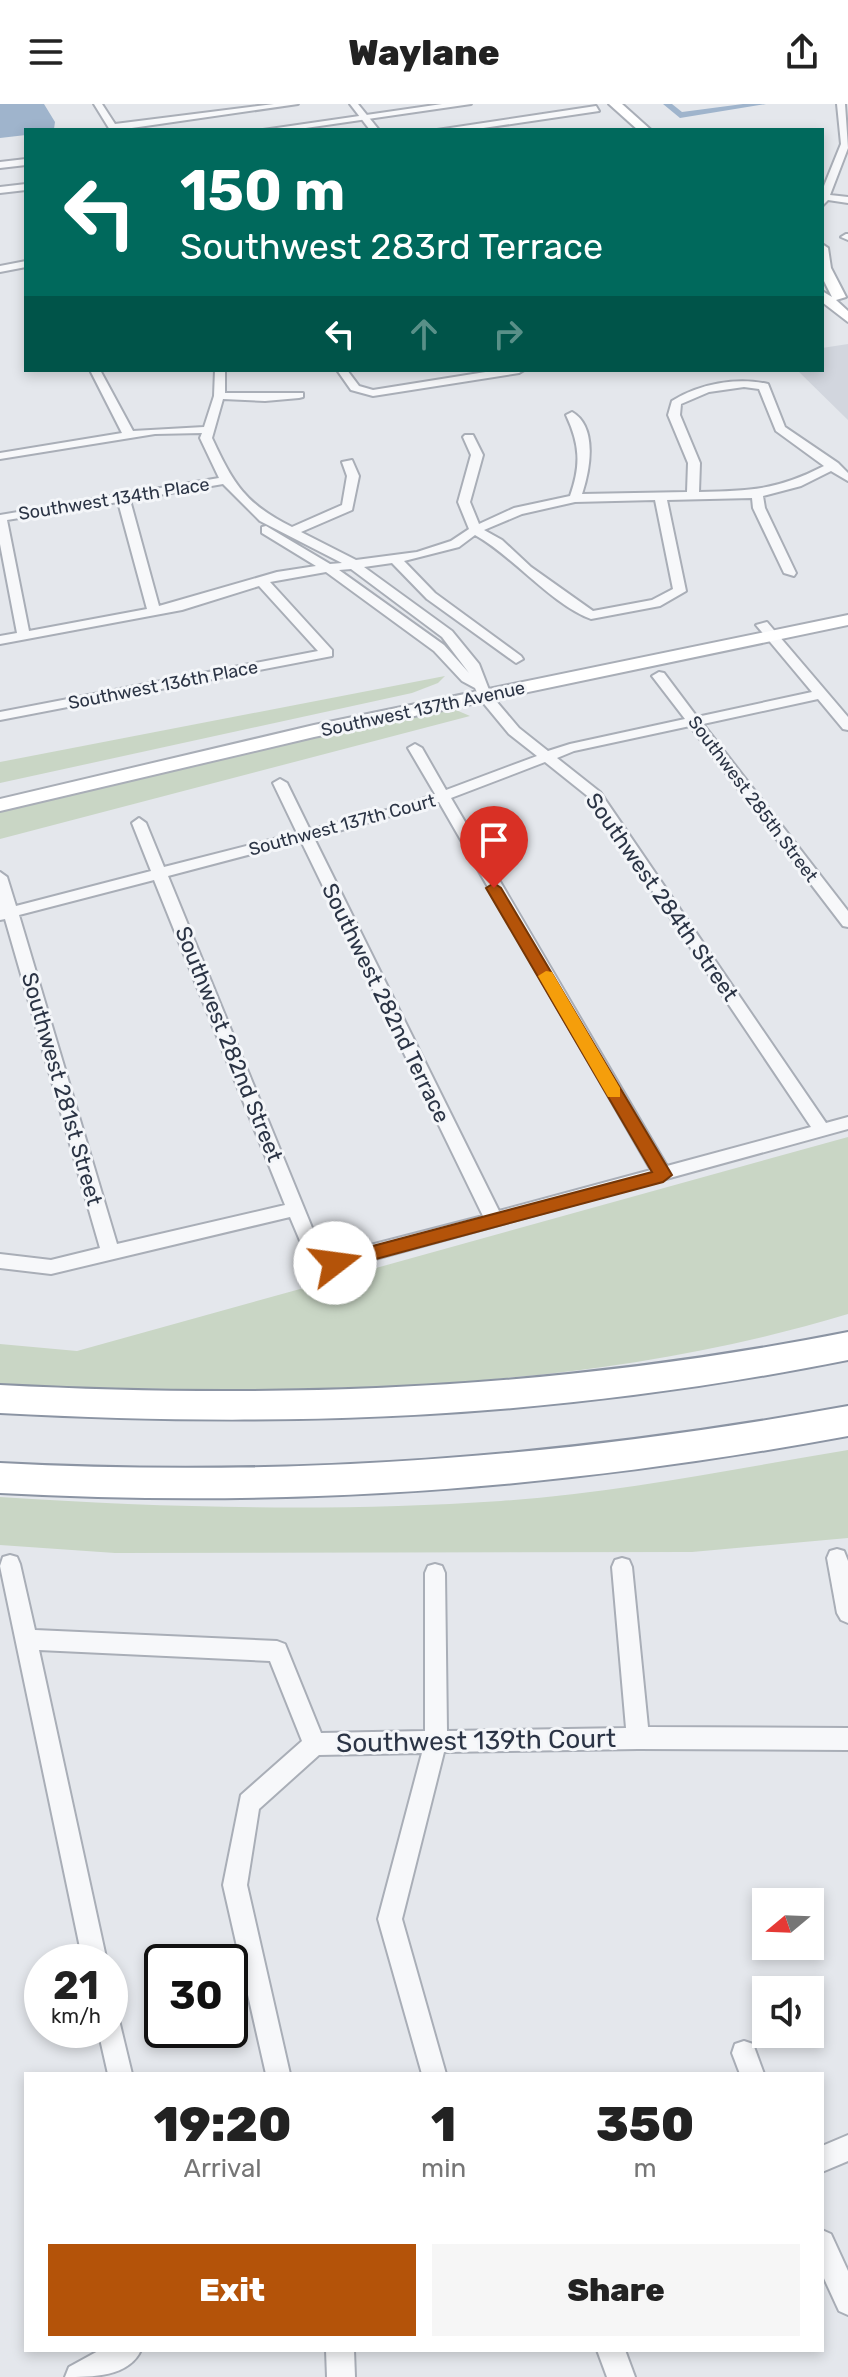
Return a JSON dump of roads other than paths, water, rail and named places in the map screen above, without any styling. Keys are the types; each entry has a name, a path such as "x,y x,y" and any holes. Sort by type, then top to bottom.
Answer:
{"highway":[{"path":"539,1392 603,1374 784,1341 848,1323"},
{"path":"0,1399 106,1406 322,1405 539,1392 758,1366 848,1346"},
{"path":"0,1478 117,1486 342,1482 533,1469 782,1434 848,1421"},
{"path":"782,1434 848,1436"}],"main road":[{"path":"615,104 643,128"},
{"path":"600,107 630,128"},
{"path":"824,268 844,300"},
{"path":"824,285 844,300"},
{"path":"824,297 848,318"},
{"name":"Southwest 137th Avenue","path":"0,789 766,631 848,608"},
{"name":"Southwest 137th Avenue","path":"766,631 848,620"},
{"name":"Southwest 137th Avenue","path":"0,805 482,691"}],"street":[{"path":"98,104 113,128"},
{"path":"120,128 262,106 294,104"},
{"path":"354,104 374,128"},
{"path":"283,128 428,106 466,104"},
{"path":"824,197 847,138 840,104"},
{"path":"464,128 600,107"},
{"path":"560,114 570,123"},
{"path":"366,117 377,120 384,128"},
{"path":"0,165 24,162"},
{"path":"0,190 24,187"},
{"path":"824,200 848,200"},
{"path":"0,269 24,264"},
{"path":"96,372 129,435"},
{"path":"0,443 3,456 129,435 208,430 219,396 220,372"},
{"path":"343,372 355,388 373,393 464,374 492,372"},
{"path":"693,496 694,463 674,415 676,403 685,396 740,385 764,386 780,429 848,478"},
{"path":"219,396 265,398 299,395"},
{"path":"572,415 585,441 587,466 575,498"},
{"name":"Southwest 284th Street","path":"208,430 206,438 226,480 233,504 255,523 329,566 445,653 469,682 482,691 543,757 571,774 595,795 822,1130"},
{"path":"469,437 477,455 464,502 475,530 498,543 527,570 591,615 656,603 680,591 661,498"},
{"path":"279,537 348,507 353,476 348,462"},
{"path":"0,640 154,611 329,566 419,555 455,544 475,530 518,511 575,498 757,494 797,484 834,465"},
{"name":"Southwest 284th Street","path":"226,480 264,518 350,562 447,634 472,664 482,691"},
{"name":"Southwest 134th Place","path":"1,518 226,480"},
{"path":"757,494 759,508 790,573"},
{"path":"123,497 154,611"},
{"path":"1,518 24,636"},
{"path":"393,557 431,596 516,659"},
{"name":"Southwest 136th Place","path":"0,716 327,653 262,581"},
{"path":"766,631 848,726"},
{"name":"Southwest 285th Street","path":"659,676 848,922"},
{"name":"Southwest 137th Court","path":"5,914 441,799 543,757 821,694"},
{"path":"415,748 441,799 663,1175"},
{"name":"Southwest 282nd Terrace","path":"280,783 303,836 495,1221"},
{"name":"Southwest 282nd Street","path":"139,823 318,1264 335,1263 495,1221"},
{"name":"Southwest 281st Street","path":"0,877 5,914 111,1254"},
{"path":"495,1221 848,1123"},
{"path":"0,1261 51,1267 295,1209"},
{"path":"837,1558 848,1613"},
{"path":"10,1564 91,1944"},
{"path":"622,1567 638,1738"},
{"path":"433,2072 390,1919 436,1740 435,1573"},
{"name":"Southwest 139th Court","path":"24,1639 277,1651 314,1744 638,1738 848,1739"},
{"path":"278,2072 235,1885 249,1803 314,1744"},
{"path":"114,2048 120,2072"},
{"path":"824,2158 848,2148"},
{"path":"824,2248 848,2302"},
{"path":"79,2377 123,2352"},
{"path":"340,2352 341,2377"},
{"path":"612,2352 621,2377"}],"water":[{"path":"0,104 44,104 55,122 54,128 24,128 24,135 0,138"}],"waterway":[{"path":"667,104 680,115 762,104"}]}
